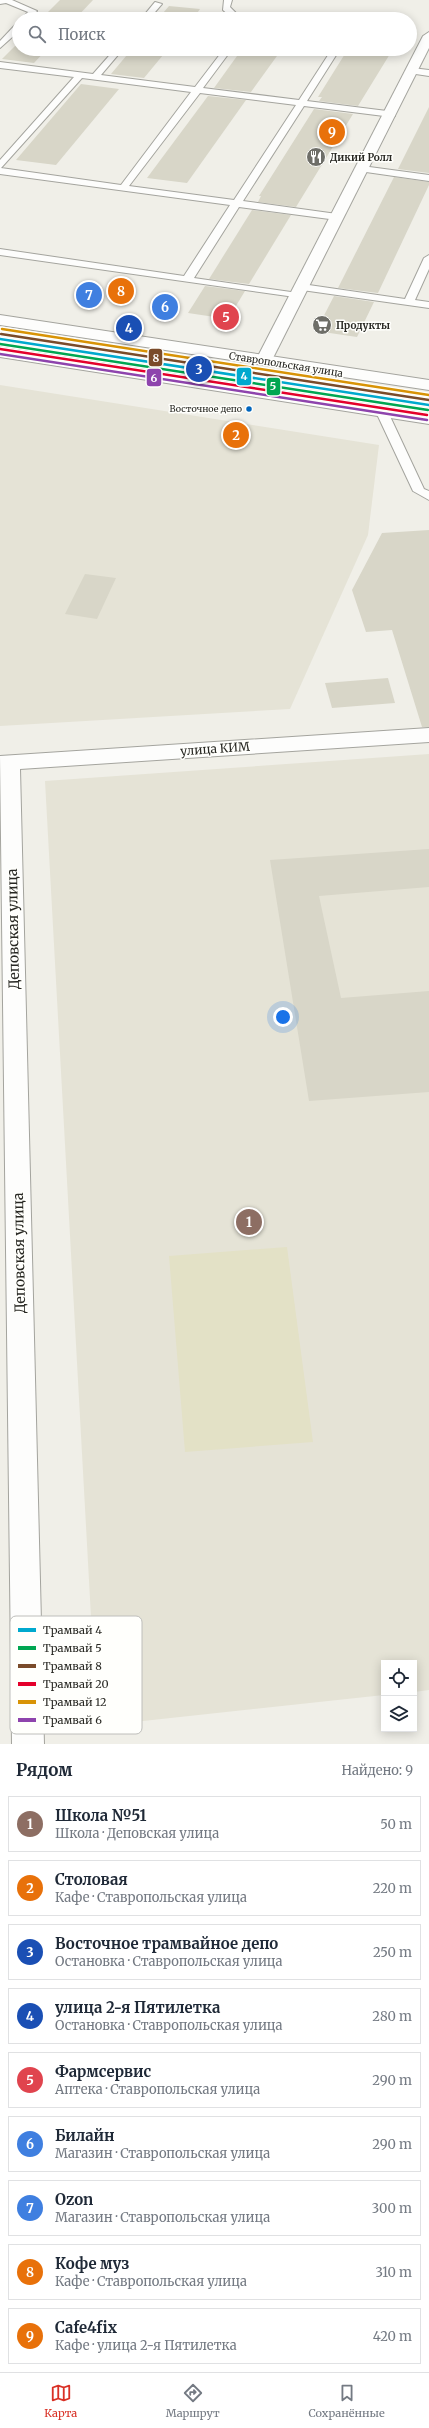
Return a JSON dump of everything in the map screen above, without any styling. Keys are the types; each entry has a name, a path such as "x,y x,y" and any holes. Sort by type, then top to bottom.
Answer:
{"main road":[{"path":"264,360 337,217 392,114 429,36"},
{"name":"Ставропольская улица","path":"0,320 429,385"},
{"path":"0,352 429,419"},
{"name":"улица КИМ","path":"5,763 429,735"},
{"name":"Деповская улица","path":"5,763 25,1616"},
{"name":"Деповская улица","path":"28,1734 28,1744"}],"lane":[{"path":"228,0 226,8 230,12"},
{"path":"0,2 7,1 33,11 32,12"},
{"path":"151,12 158,4"},
{"path":"0,46 12,33"},
{"path":"95,77 113,56"},
{"path":"123,188 223,56"},
{"path":"187,280 332,56"},
{"path":"0,65 392,114"},
{"path":"412,71 429,73"},
{"path":"0,166 80,75"},
{"path":"362,169 429,178"},
{"path":"0,171 337,217"},
{"path":"0,252 187,280 429,305"},
{"path":"409,302 429,258"},
{"path":"382,412 426,491"}],"shaded area":[{"path":"0,385 379,445 368,535 290,709 0,726"},
{"path":"429,754 429,1690 417,1692 417,1660 381,1660 381,1695 142,1721 142,1616 91,1616 45,781"},
{"path":"287,1247 313,1442 185,1452 169,1256"}],"building":[{"path":"60,0 93,0 82,12 48,12"},
{"path":"169,6 200,9 198,12 164,12"},
{"path":"12,49 12,56 40,56 34,63 2,59"},
{"path":"126,56 162,56 144,78 111,74"},
{"path":"237,56 277,56 251,92 214,88"},
{"path":"344,56 389,56 358,106 319,101 322,97 318,97"},
{"path":"81,84 119,89 56,165 16,160"},
{"path":"208,96 246,100 187,183 147,178"},
{"path":"429,107 429,173 398,169"},
{"path":"314,109 353,114 296,207 258,202 261,196 259,196"},
{"path":"394,177 429,182 429,185 378,293 338,288"},
{"path":"252,210 291,215 249,284 209,279"},
{"path":"205,286 245,291 228,319 188,313"},
{"path":"334,296 374,302 357,337 316,331"},
{"path":"429,530 429,727 422,727 392,630 366,632 352,590 382,533"},
{"path":"85,574 116,578 97,619 65,614"},
{"path":"388,678 395,703 332,708 325,683"},
{"path":"429,849 429,887 319,896 341,998 429,991 429,1092 309,1101 270,860"}],"tram line":[{"name":"12","path":"2,329 429,395"},
{"name":"8","path":"1,334 429,400"},
{"name":"4","path":"0,339 429,405"},
{"name":"5","path":"0,344 428,410"},
{"name":"20","path":"0,349 427,415"},
{"name":"6","path":"0,354 427,420"}],"place":[{"name":"Cafe4fix","path":"332,132"},
{"name":"Дикий Ролл","path":"316,157"},
{"name":"Кофе муз","path":"121,291"},
{"name":"Ozon","path":"89,295"},
{"name":"Билайн","path":"165,307"},
{"name":"Фармсервис","path":"226,317"},
{"name":"Продукты","path":"322,325"},
{"name":"улица 2-я Пятилетка","path":"129,328"},
{"name":"Восточное трамвайное депо","path":"199,369"},
{"name":"Восточное депо","path":"249,409"},
{"name":"Столовая","path":"236,435"},
{"name":"Школа №51","path":"249,1222"}]}
